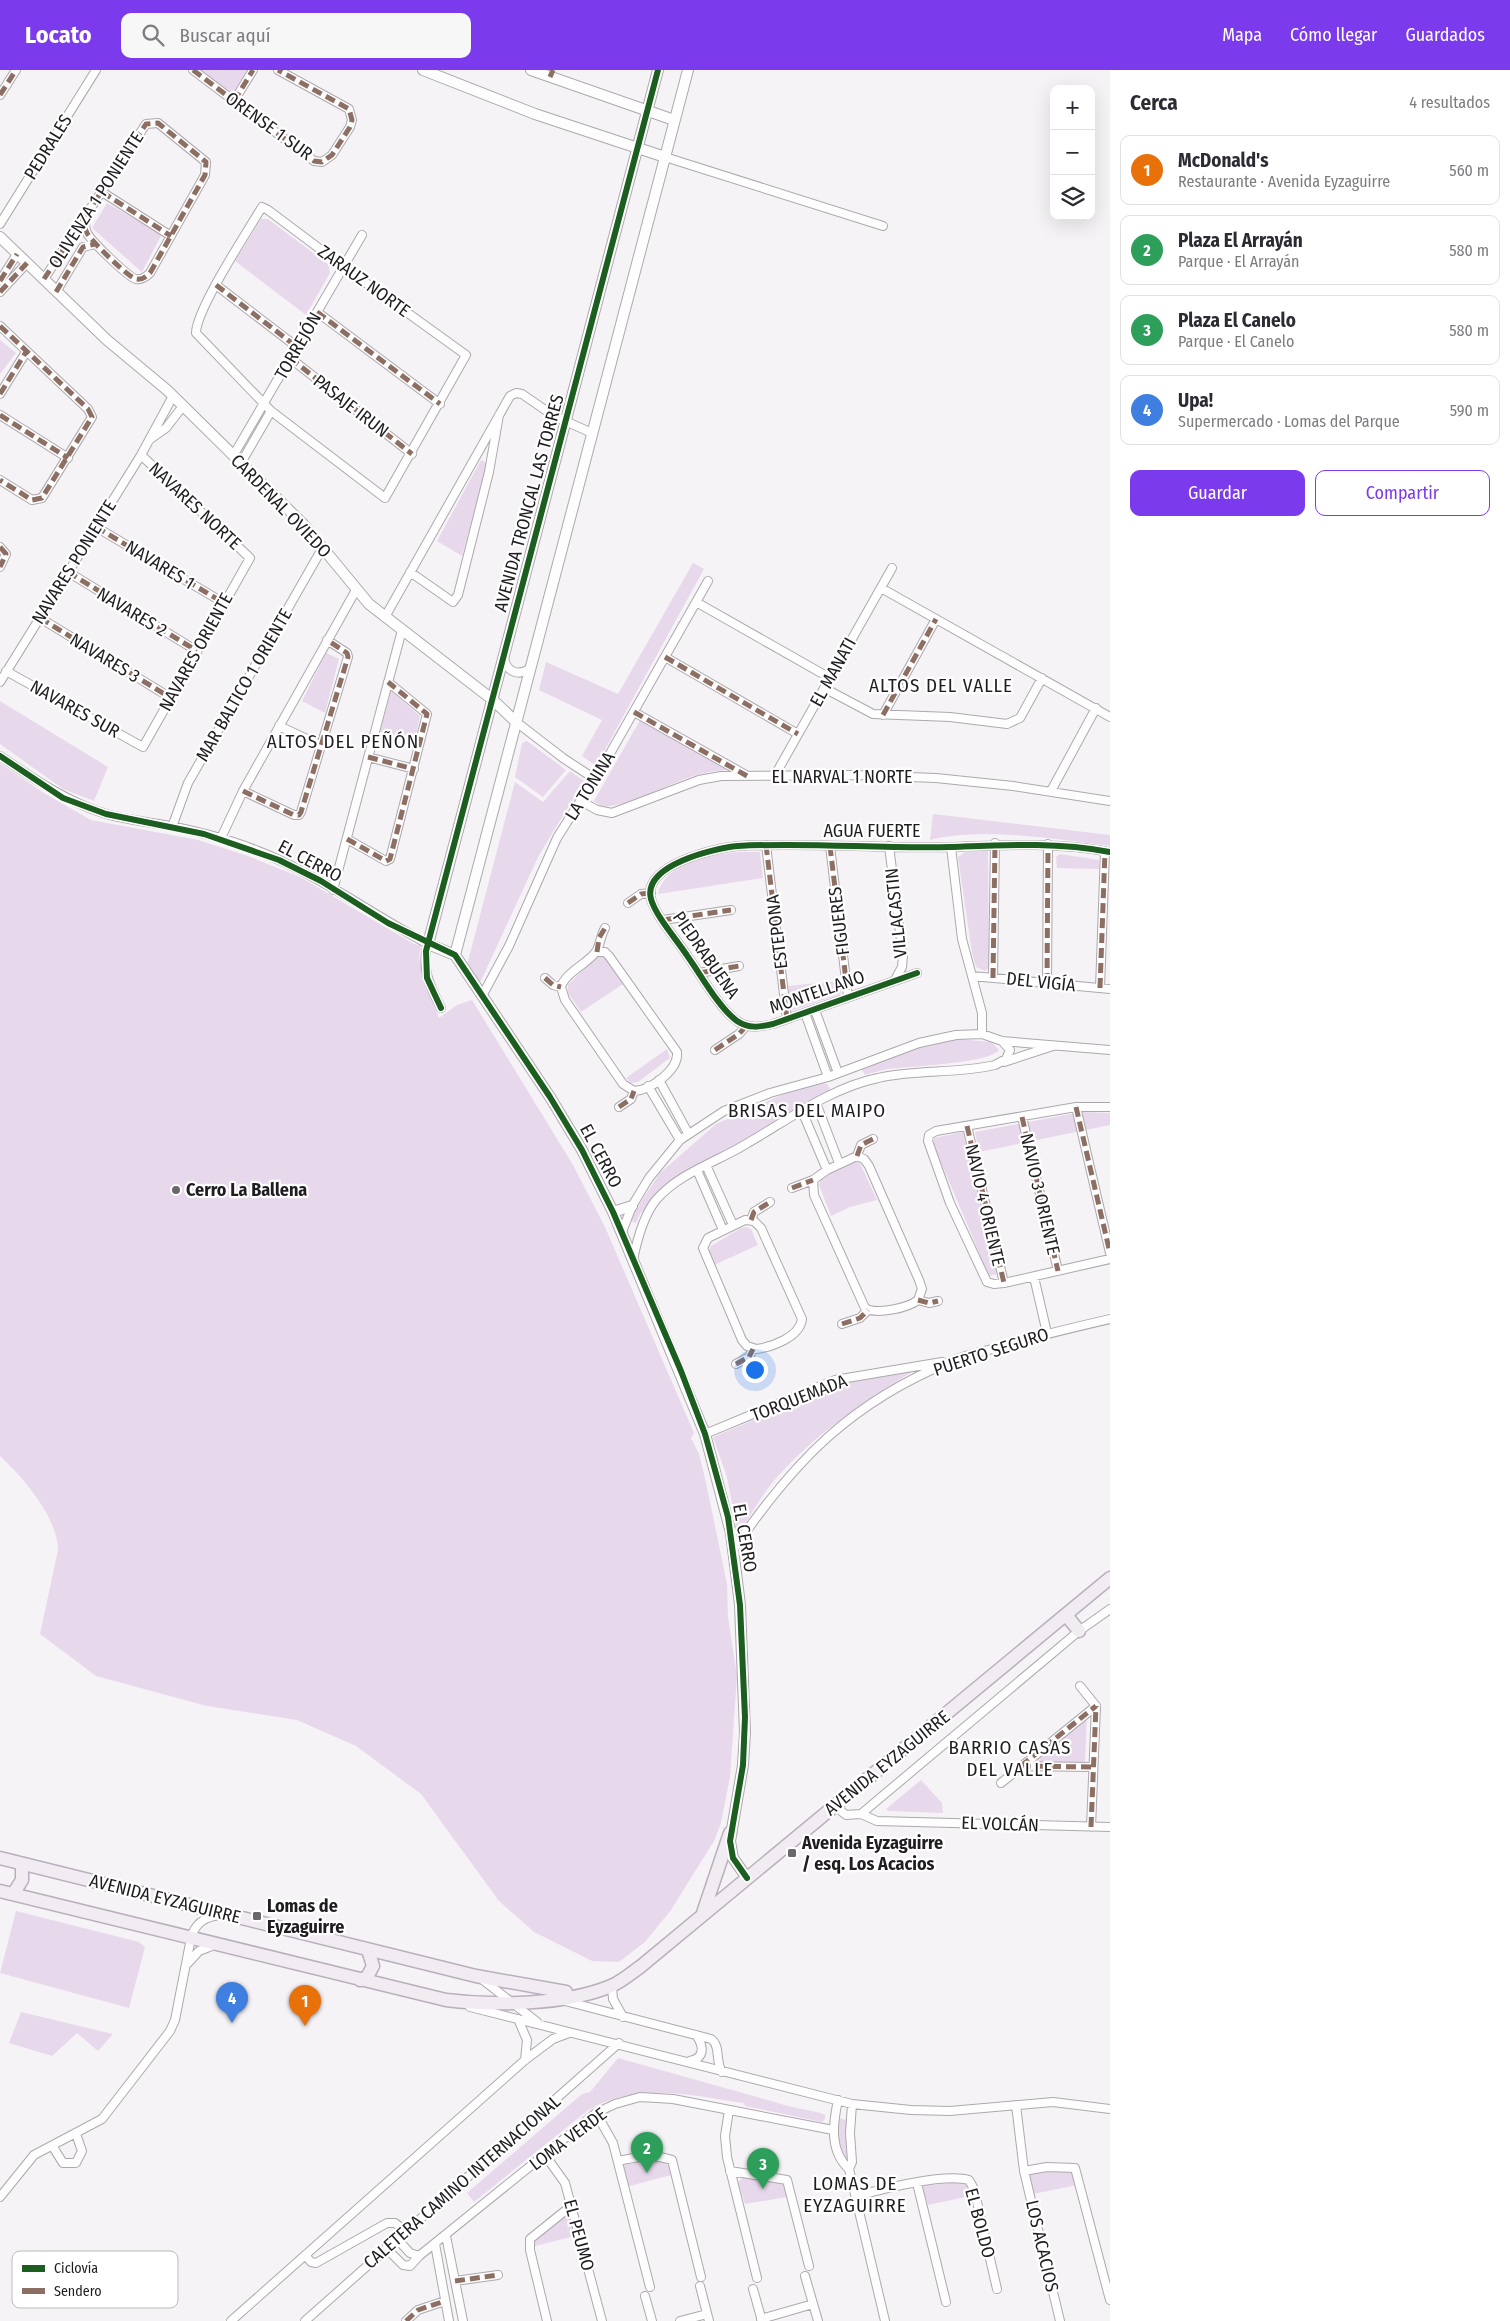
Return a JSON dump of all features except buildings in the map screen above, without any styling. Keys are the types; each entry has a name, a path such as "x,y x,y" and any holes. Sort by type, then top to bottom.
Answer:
{"main road":[{"name":"AVENIDA EYZAGUIRRE","path":"0,1891 446,2000 480,2004 513,2003 556,1999 588,1993 615,1984 640,1967 1110,1578"},
{"path":"1066,1615 1079,1631"},
{"path":"700,1917 710,1896 730,1833"},
{"name":"AVENIDA EYZAGUIRRE","path":"0,1858 476,1976 551,1991 588,1993"},
{"path":"13,1894 22,1880 22,1864"},
{"path":"360,1980 370,1973 373,1966 372,1957 368,1950"}],"street":[{"path":"0,96 16,70"},
{"name":"PEDRALES","path":"0,224 96,70"},
{"name":"ORENSE 1 SUR","path":"193,70 307,156 322,162 332,155 350,127 351,115 344,106 278,70"},
{"path":"234,101 253,70"},
{"path":"423,70 535,114 883,226"},
{"path":"531,70 552,74 674,120"},
{"name":"AVENIDA TRONCAL LAS TORRES","path":"428,944 658,70"},
{"path":"455,955 688,70"},
{"path":"0,78 7,84"},
{"name":"OLIVENZA 1 PONIENTE","path":"44,280 142,129 149,123 160,125 203,158 207,164 205,175 171,236"},
{"path":"86,218 86,230 95,244 131,276 142,279 150,273 171,236 102,192"},
{"name":"ZARAUZ NORTE","path":"216,285 262,207 268,210 466,354 440,404"},
{"name":"TORREJÓN","path":"237,460 264,402 362,235"},
{"name":"CARDENAL OVIEDO","path":"0,237 107,340 173,396 324,547 356,590 385,617 493,700 563,758 595,779"},
{"path":"56,292 83,247 95,244"},
{"path":"0,281 17,254"},
{"path":"0,292 27,263"},
{"path":"296,348 216,285 196,323 196,333 271,411 385,498 440,404 317,312"},
{"path":"0,326 91,414 90,422 46,494 38,500 30,498 0,480"},
{"path":"0,394 26,352"},
{"name":"PASAJE IRUN","path":"290,358 412,454"},
{"path":"385,617 510,396 519,393 566,423 592,434"},
{"name":"NAVARES PONIENTE","path":"0,682 141,455 173,396"},
{"name":"NAVARES PONIENTE","path":"148,441 166,428 183,406"},
{"path":"237,460 271,411"},
{"path":"410,572 453,602 458,595 491,463 499,425 499,413"},
{"path":"0,415 68,458"},
{"name":"NAVARES NORTE","path":"141,455 250,558"},
{"name":"NAVARES 1","path":"96,527 224,603"},
{"path":"0,547 6,554 0,567"},
{"name":"MAR BALTICO 1 ORIENTE","path":"172,827 188,783 324,547"},
{"name":"NAVARES ORIENTE","path":"143,747 250,558"},
{"name":"EL MANATI","path":"774,777 892,568"},
{"name":"NAVARES 2","path":"68,572 197,651"},
{"name":"LA TONINA","path":"482,996 509,946 551,849 595,779 708,581"},
{"path":"881,588 1110,717"},
{"path":"221,838 243,791 356,590"},
{"path":"696,602 830,678"},
{"name":"NAVARES 3","path":"40,618 171,698"},
{"path":"884,715 936,619"},
{"path":"333,890 402,630"},
{"path":"243,791 294,815 299,815 322,746 348,654 327,640"},
{"path":"504,656 507,667 514,672 522,672 529,669"},
{"path":"665,657 798,734"},
{"name":"NAVARES SUR","path":"6,671 143,747"},
{"path":"824,688 865,711 884,715 950,717 1011,724 1020,718 1042,678"},
{"path":"347,839 388,861 414,770 426,712 388,682"},
{"path":"1052,791 1096,708"},
{"path":"634,712 747,776"},
{"path":"279,726 322,746"},
{"name":"EL CERRO","path":"0,756 63,798 106,814 221,838 279,860 388,923 428,944 455,955 566,1122 614,1212 705,1434 734,1549 742,1631 745,1732 742,1774 730,1833 733,1858 746,1878"},
{"path":"368,757 414,770"},
{"name":"EL NARVAL 1 NORTE","path":"581,801 597,810 612,813 706,778 747,776 904,776 974,781 1110,801"},
{"path":"993,978 995,843"},
{"name":"AGUA FUERTE","path":"651,893 652,887 660,874 692,857 728,847 766,845 952,846 995,843 1048,844 1107,852"},
{"path":"1047,983 1048,844"},
{"name":"ESTEPONA","path":"766,845 787,1019"},
{"name":"FIGUERES","path":"830,846 848,997"},
{"name":"VILLACASTIN","path":"889,846 904,956 902,967 896,978"},
{"path":"952,846 962,939 982,1013 982,1034"},
{"path":"1100,988 1107,852"},
{"path":"628,903 641,894 651,893"},
{"name":"PIEDRABUENA","path":"651,893 653,902 699,973 728,1013 746,1026"},
{"path":"664,920 731,910"},
{"path":"605,928 600,938 597,952 564,980 561,987 565,1000 623,1084 634,1091"},
{"path":"428,944 425,962 427,978 441,1008"},
{"path":"597,952 605,952 609,956 675,1048 678,1060 674,1067 659,1080 634,1091 631,1098 619,1107"},
{"path":"699,973 740,966"},
{"name":"MONTELLANO","path":"746,1026 758,1027 805,1014 896,978 917,972"},
{"name":"DEL VIGÍA","path":"972,976 1110,989"},
{"path":"545,978 553,985 561,987"},
{"name":"MONTELLANO","path":"815,1010 838,1073"},
{"name":"MONTELLANO","path":"805,1014 828,1077"},
{"path":"715,1050 739,1034 746,1026"},
{"path":"622,1232 632,1206 649,1178 680,1140 724,1111 770,1093 828,1077 919,1042 956,1035 982,1034 1002,1041 1110,1050"},
{"path":"1001,1063 1010,1050 1002,1041"},
{"path":"634,1260 638,1237 656,1201 669,1187 816,1103 860,1083 879,1077 988,1067 1057,1045"},
{"path":"659,1080 688,1133"},
{"path":"648,1086 680,1140"},
{"path":"816,1103 839,1163"},
{"path":"1076,1107 1110,1253"},
{"path":"1110,1107 1076,1107 934,1132 928,1138 930,1152 950,1203 984,1277 990,1283 1004,1283 1110,1259"},
{"path":"802,1111 827,1170"},
{"name":"NAVIO 3 ORIENTE","path":"1022,1117 1058,1271"},
{"name":"NAVIO 4 ORIENTE","path":"967,1126 1004,1283"},
{"path":"857,1156 861,1145 873,1139"},
{"path":"792,1188 813,1180 839,1163 857,1156 864,1159 869,1166 920,1280 922,1289 918,1300 912,1304 885,1311 868,1310 860,1301 814,1195 813,1180"},
{"path":"706,1166 733,1224"},
{"path":"697,1170 723,1230"},
{"path":"752,1220 754,1212 770,1202"},
{"path":"614,1212 632,1206"},
{"path":"736,1364 749,1357 755,1349 795,1334 801,1326 800,1312 761,1228 752,1220 733,1224 704,1242 706,1257 742,1340 755,1349"},
{"path":"1034,1277 1047,1333"},
{"path":"918,1300 929,1303 938,1301"},
{"path":"842,1324 860,1318 868,1310"},
{"name":"PUERTO SEGURO","path":"734,1549 779,1485 836,1430 893,1390 954,1360 1047,1333 1110,1319"},
{"name":"TORQUEMADA","path":"705,1434 835,1380 954,1360"},
{"path":"861,1814 1079,1631 1110,1609"},
{"path":"1080,1686 1096,1706 1091,1827"},
{"path":"1001,1783 1096,1706"},
{"path":"1021,1766 1092,1767"},
{"name":"EL VOLCÁN","path":"835,1806 846,1815 861,1814 877,1821 1110,1827"},
{"path":"0,2197 31,2159 93,2126 108,2113 170,2031 175,2020 191,1938 199,1923 213,1916 224,1914"},
{"path":"187,1965 199,1950 218,1944"},
{"name":"AVENIDA EYZAGUIRRE","path":"476,1976 496,1988 543,2026"},
{"path":"615,1984 615,2006 623,2017"},
{"name":"AVENIDA EYZAGUIRRE","path":"556,1999 696,2035 715,2042 716,2060 722,2072"},
{"name":"AVENIDA EYZAGUIRRE","path":"446,2000 852,2104 930,2111 982,2109 1053,2102 1110,2110"},
{"path":"518,2019 527,2040 525,2060"},
{"path":"231,2321 525,2060 553,2039 570,2032"},
{"path":"688,2061 698,2058 702,2053 703,2046 696,2035"},
{"name":"CALETERA CAMINO INTERNACIONAL","path":"305,2321 619,2043"},
{"name":"LOMA VERDE","path":"386,2248 405,2266 412,2265 419,2256 596,2113 615,2104 640,2097 673,2099 833,2130"},
{"path":"838,2100 833,2130 839,2156 849,2169 885,2321"},
{"path":"849,2169 852,2162 850,2134 852,2104"},
{"name":"LOS ACACIOS","path":"1016,2105 1024,2171 1060,2321"},
{"path":"729,2110 724,2136 730,2171 757,2278"},
{"path":"596,2113 613,2143 650,2287"},
{"path":"53,2147 63,2163 76,2163 82,2152 76,2134"},
{"name":"EL PEUMO","path":"546,2155 566,2183 602,2321"},
{"path":"618,2161 643,2155 658,2155 672,2160 701,2277"},
{"path":"1024,2171 1047,2167 1075,2168 1110,2300"},
{"path":"730,2171 788,2180 809,2266"},
{"name":"EL BOLDO","path":"856,2196 917,2183 959,2179 969,2180 972,2183 997,2288"},
{"path":"917,2183 946,2302"},
{"path":"547,2321 530,2250 530,2239 572,2206"},
{"path":"305,2255 311,2262 316,2263 387,2223 395,2223 405,2231"},
{"path":"435,2244 449,2320 462,2319 446,2236"},
{"path":"397,2238 410,2253 419,2256"},
{"path":"455,2281 498,2275"},
{"path":"805,2276 818,2321"},
{"path":"680,2321 708,2318 700,2286"},
{"path":"753,2288 762,2320 813,2304"},
{"path":"645,2296 652,2321"},
{"path":"406,2321 418,2310 445,2301"}],"shaded area":[{"path":"200,70 247,70 233,93"},
{"path":"107,203 162,234 142,272 92,228"},
{"path":"261,219 268,219 328,264 330,273 306,315 235,261"},
{"path":"0,340 16,353 0,374"},
{"path":"481,460 487,463 462,556 437,541"},
{"path":"693,563 704,569 596,766 582,756 602,720 539,690 546,662 618,694"},
{"path":"326,653 339,659 325,713 302,701"},
{"path":"391,691 420,716 414,743 380,732"},
{"path":"0,701 108,767 94,801 63,789 0,744"},
{"path":"640,720 730,770 713,771 697,775 635,800 619,805 602,807 594,801"},
{"path":"527,741 566,770 543,797 515,777 522,743"},
{"path":"0,763 44,793 91,820 198,840 248,856 300,877 414,944 421,945 419,959 439,1018 457,1005 472,1000 573,1165 605,1227 694,1433 691,1438 699,1454 705,1478 727,1584 728,1617 737,1676 730,1777 721,1823 714,1841 671,1910 645,1942 619,1962 592,1961 534,1932 499,1901 421,1794 356,1746 297,1720 207,1706 96,1676 40,1634 58,1550 56,1538 46,1512 38,1499 19,1475 0,1456"},
{"path":"570,771 584,781 538,857 480,983 467,965 515,782 543,802"},
{"path":"933,814 1110,835 1110,846 995,834 950,836 930,840"},
{"path":"988,850 989,968 985,971 976,967 972,953 958,857 965,852"},
{"path":"738,852 760,852 763,878 658,894 662,883 679,867 703,858"},
{"path":"1060,854 1099,860 1099,869 1057,868 1056,857"},
{"path":"601,956 605,958 623,984 581,1012 568,993 568,985 596,957"},
{"path":"839,981 841,994 791,1011 788,986"},
{"path":"957,1039 991,1042 999,1050 992,1055 964,1061 888,1069 865,1075 861,1068 924,1045"},
{"path":"667,1049 670,1058 638,1082 631,1083 626,1078"},
{"path":"820,1083 827,1084 830,1089 829,1092 666,1183 640,1214 636,1223 629,1220 660,1173 716,1124 782,1095"},
{"path":"1082,1112 1110,1113 1110,1125 979,1152 975,1132"},
{"path":"963,1132 998,1274 989,1276 934,1146 934,1138"},
{"path":"858,1159 877,1200 850,1207 831,1216 819,1185 820,1181 844,1165"},
{"path":"747,1227 751,1229 758,1245 714,1265 709,1250 711,1246 741,1228"},
{"path":"924,1365 847,1414 795,1458 762,1496 738,1535 727,1477 713,1437 838,1385"},
{"path":"1087,1716 1085,1763 1031,1762"},
{"path":"921,1780 942,1803 943,1813 889,1811 886,1809"},
{"path":"16,1911 139,1942 145,1947 129,2008 0,1973"},
{"path":"21,2012 113,2034 98,2051 77,2033 52,2056 9,2043"},
{"path":"618,2058 792,2107 821,2113 825,2115 825,2119 822,2122 745,2106 744,2103 684,2094 644,2093 625,2096 587,2111 474,2202 467,2193 582,2094 590,2092"},
{"path":"839,2118 846,2120 847,2162 838,2141"},
{"path":"659,2160 669,2166 671,2175 626,2187 622,2171 626,2162"},
{"path":"1071,2171 1075,2173 1077,2185 1033,2194 1029,2172"},
{"path":"745,2175 784,2182 787,2197 745,2204 738,2182"},
{"path":"960,2182 967,2184 970,2196 928,2205 922,2186"},
{"path":"564,2216 570,2216 575,2236 531,2247 531,2244"}],"marked path":[{"path":"0,95 16,70"},
{"path":"193,70 314,161 322,162 332,155 350,127 352,120 349,109 278,70"},
{"path":"234,101 253,70"},
{"path":"550,77 553,70"},
{"path":"44,279 146,124 158,123 206,162 205,175 150,273 144,278 136,279 132,277 102,251 86,231 86,218"},
{"path":"102,192 171,236"},
{"path":"56,292 83,247 95,244"},
{"path":"0,281 17,254"},
{"path":"0,292 27,263"},
{"path":"216,285 297,347"},
{"path":"317,312 440,404"},
{"path":"0,326 88,409 92,417 42,498 32,500 0,480"},
{"path":"0,394 26,352"},
{"path":"290,358 412,454"},
{"path":"0,415 68,458"},
{"path":"96,527 224,603"},
{"path":"0,547 6,554 0,567"},
{"path":"68,572 197,651"},
{"path":"40,618 171,698"},
{"path":"883,715 936,619"},
{"path":"243,791 294,815 299,815 301,812 348,657 347,653 327,640"},
{"path":"665,657 798,734"},
{"path":"347,839 386,861 390,859 427,714 388,682"},
{"path":"634,712 747,776"},
{"path":"368,757 414,769"},
{"path":"993,978 995,843"},
{"path":"1047,983 1048,844"},
{"path":"766,845 787,1019"},
{"path":"830,846 848,997"},
{"path":"1100,988 1105,851"},
{"path":"628,903 641,894 651,893"},
{"path":"663,920 731,910"},
{"path":"597,952 599,938 605,928"},
{"path":"699,973 739,966"},
{"path":"545,978 553,985 561,987"},
{"path":"715,1050 739,1034 746,1026"},
{"path":"619,1107 631,1099 634,1091"},
{"path":"1076,1107 1110,1253"},
{"path":"1022,1117 1058,1271"},
{"path":"967,1126 1004,1283"},
{"path":"857,1156 861,1145 873,1139"},
{"path":"792,1188 813,1180"},
{"path":"751,1220 754,1212 770,1202"},
{"path":"918,1300 929,1303 938,1301"},
{"path":"842,1324 860,1318 868,1310"},
{"path":"736,1364 749,1357 753,1349"},
{"path":"1021,1766 1096,1706"},
{"path":"1091,1827 1096,1706"},
{"path":"1021,1766 1092,1767"},
{"path":"455,2281 498,2275"},
{"path":"406,2321 418,2310 445,2301"}],"cycle path":[{"path":"441,1008 427,978 426,951 658,70"},
{"path":"0,756 63,798 106,814 204,834 279,860 321,881 388,923 455,955 550,1097 582,1150 613,1212 681,1371 705,1434 728,1517 740,1605 745,1717 743,1765 730,1841 733,1858 747,1878"},
{"path":"917,973 773,1024 746,1025 737,1021 724,1008 662,921 651,899 651,887 658,877 682,860 713,850 738,846 924,847 1030,845 1110,852"}],"place":[{"name":"Cerro La Ballena","path":"176,1190"},
{"name":"Avenida Eyzaguirre / esq. Los Acacios","path":"792,1853"},
{"name":"Lomas de Eyzaguirre","path":"257,1916"},
{"name":"Upa!","path":"232,2023"},
{"name":"McDonald's","path":"305,2026"},
{"name":"Plaza El Arrayán","path":"647,2173"},
{"name":"Plaza El Canelo","path":"763,2189"}],"district":[{"name":"ALTOS DEL VALLE","path":"941,685"},
{"name":"ALTOS DEL PEÑÓN","path":"343,741"},
{"name":"BRISAS DEL MAIPO","path":"807,1110"},
{"name":"BARRIO CASAS DEL VALLE","path":"1010,1758"},
{"name":"LOMAS DE EYZAGUIRRE","path":"855,2194"}]}
